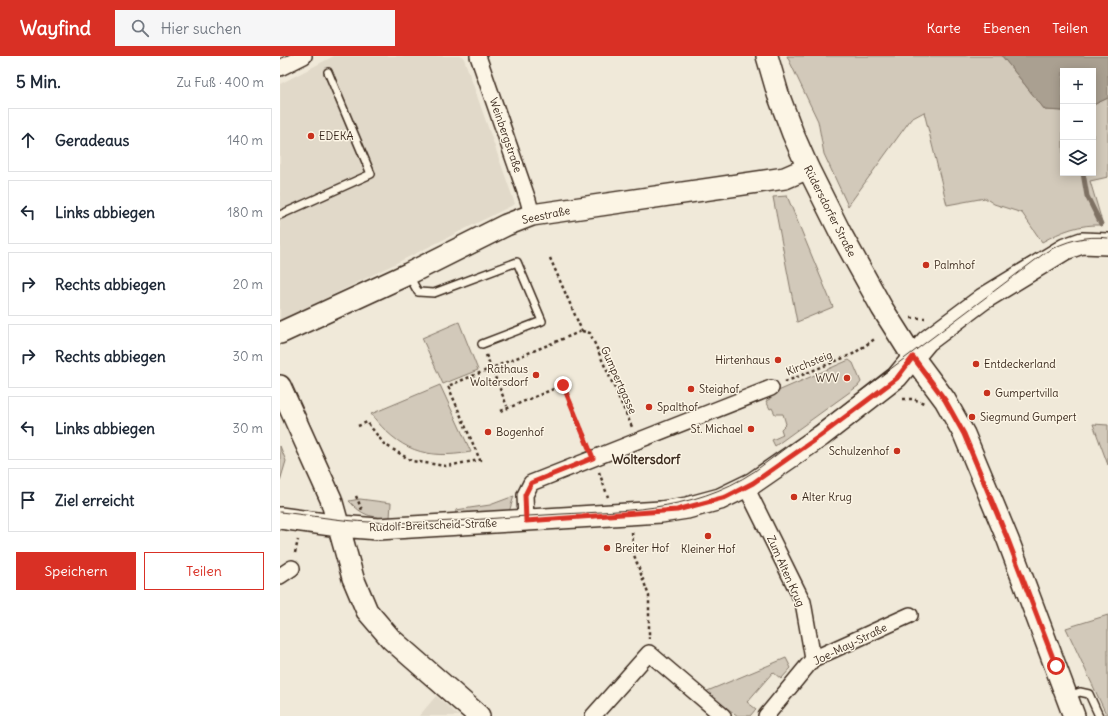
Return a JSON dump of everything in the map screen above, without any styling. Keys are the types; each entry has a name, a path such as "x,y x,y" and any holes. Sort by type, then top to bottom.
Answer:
{"street":[{"path":"280,68 304,56"},
{"name":"Weinbergstraße","path":"478,56 528,200 532,216"},
{"name":"Rüdersdorfer Straße","path":"767,56 778,94 808,168 866,281 913,357 945,400 964,434 1008,540 1068,696 1074,716"},
{"name":"Seestraße","path":"280,333 408,274 506,225 532,216 785,178 808,168"},
{"name":"Rudolf-Breitscheid-Straße","path":"280,518 339,526 413,528 677,510 720,499 746,487 811,442 897,378 927,341 983,299 1053,255 1077,244 1108,244"},
{"path":"280,386 329,495 353,578 367,611 391,638 479,716"},
{"path":"526,521 525,495 531,483 772,388"},
{"name":"Zum Alten Krug","path":"746,487 803,602 813,659"},
{"name":"Joe-May-Straße","path":"766,716 813,659 910,615"},
{"path":"592,716 649,653 723,716"}],"lane":[{"path":"280,215 371,174 328,72"},
{"path":"408,274 418,292 434,293 517,262 542,321 482,344"},
{"path":"1068,696 1080,692 1090,694 1099,716"}],"path":[{"path":"358,426 367,422 384,444 412,461 446,466 480,460 448,386 582,331 550,258"},
{"name":"Gumpertgasse","path":"582,331 590,333 638,441"},
{"name":"Kirchsteig","path":"772,388 853,354 876,338"},
{"path":"482,344 507,406"},
{"path":"501,411 563,385 610,502"},
{"path":"632,526 634,555 649,596 649,653"}],"shaded area":[{"path":"334,56 463,56 515,204 280,321 280,84"},
{"path":"787,56 1002,56 1045,110 1060,111 1060,176 1096,176 1096,104 1108,98 1108,177 1090,181 1103,225 1078,227 1042,242 1022,213 994,204 985,198 947,205 924,112 911,119 848,206 824,154 818,121"},
{"path":"1002,56 1108,56 1108,98 1096,104 1096,68 1060,68 1060,111 1045,110"},
{"path":"787,196 833,307 797,322 773,197"},
{"path":"459,322 478,370 443,384 422,338"},
{"path":"849,360 853,363 861,382 858,386 775,446 772,440 783,435 781,429 786,424 783,414 775,414 772,408 770,409 766,401 770,399 769,395"},
{"path":"440,385 471,452 440,454 414,450 392,436 371,414"},
{"path":"1093,424 1108,425 1108,465"},
{"path":"280,446 286,461 280,481"},
{"path":"514,496 509,512 455,517 456,510 490,505"},
{"path":"360,499 391,503 390,518 367,515 358,510 349,501"},
{"path":"1108,615 1108,716 1107,716 1066,628"},
{"path":"786,658 791,668 781,679 773,672 747,702 756,709 750,716 738,716 705,692"},
{"path":"436,696 459,716 419,716"}],"waterway":[{"path":"1084,176 1087,196 1101,224"}],"tram line":[{"path":"280,512 359,521 414,523 627,510 654,507 705,495 730,485 755,471 1046,252 1068,242 1084,238 1108,238"}],"place":[{"name":"EDEKA","path":"311,136"},
{"name":"Palmhof","path":"926,265"},
{"name":"Hirtenhaus","path":"778,360"},
{"name":"Entdeckerland","path":"976,364"},
{"name":"Rathaus Woltersdorf","path":"536,375"},
{"name":"WVV","path":"847,378"},
{"name":"Steighof","path":"691,389"},
{"name":"Gumpertvilla","path":"987,393"},
{"name":"Spalthof","path":"649,407"},
{"name":"Siegmund Gumpert","path":"972,417"},
{"name":"St. Michael","path":"751,429"},
{"name":"Bogenhof","path":"488,432"},
{"name":"Schulzenhof","path":"897,451"},
{"name":"Alter Krug","path":"794,497"},
{"name":"Kleiner Hof","path":"708,536"},
{"name":"Breiter Hof","path":"607,548"}],"district":[{"name":"Woltersdorf","path":"646,459"}],"route":[{"path":"563,385 593,458 531,483 525,495 526,521 661,512 697,506 726,497 753,483 820,436 897,378 913,357 945,400 964,434 1008,540 1056,666"}]}
